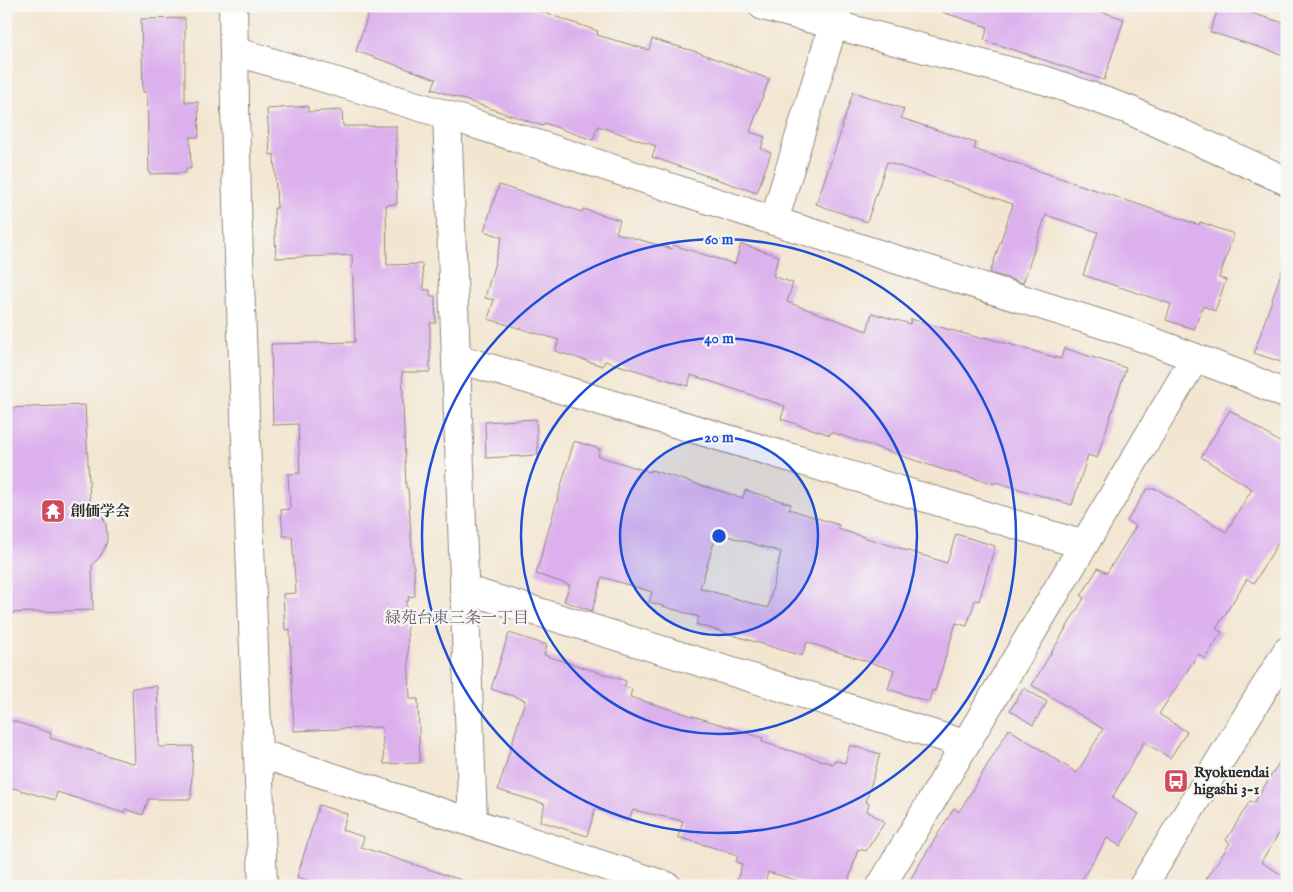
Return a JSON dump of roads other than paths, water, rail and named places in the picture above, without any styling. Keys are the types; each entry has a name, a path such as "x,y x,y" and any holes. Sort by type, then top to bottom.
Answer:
{"street":[{"path":"233,6 237,204 263,886"},
{"path":"763,6 836,16 1047,81 1129,110 1287,181"},
{"path":"774,221 836,16"},
{"path":"234,51 447,114 774,221 1130,333 1241,375 1287,395"},
{"path":"447,114 472,823"},
{"path":"456,358 1084,544"},
{"path":"881,886 1195,358"},
{"path":"464,589 965,744"},
{"path":"1143,886 1287,651"},
{"path":"258,754 667,886"}],"place":[{"name":"創価学会","path":"53,511"},
{"name":"Ryokuendai higashi 3-1","path":"1176,781"}],"district":[{"name":"緑苑台東三条一丁目","path":"457,617"}]}
